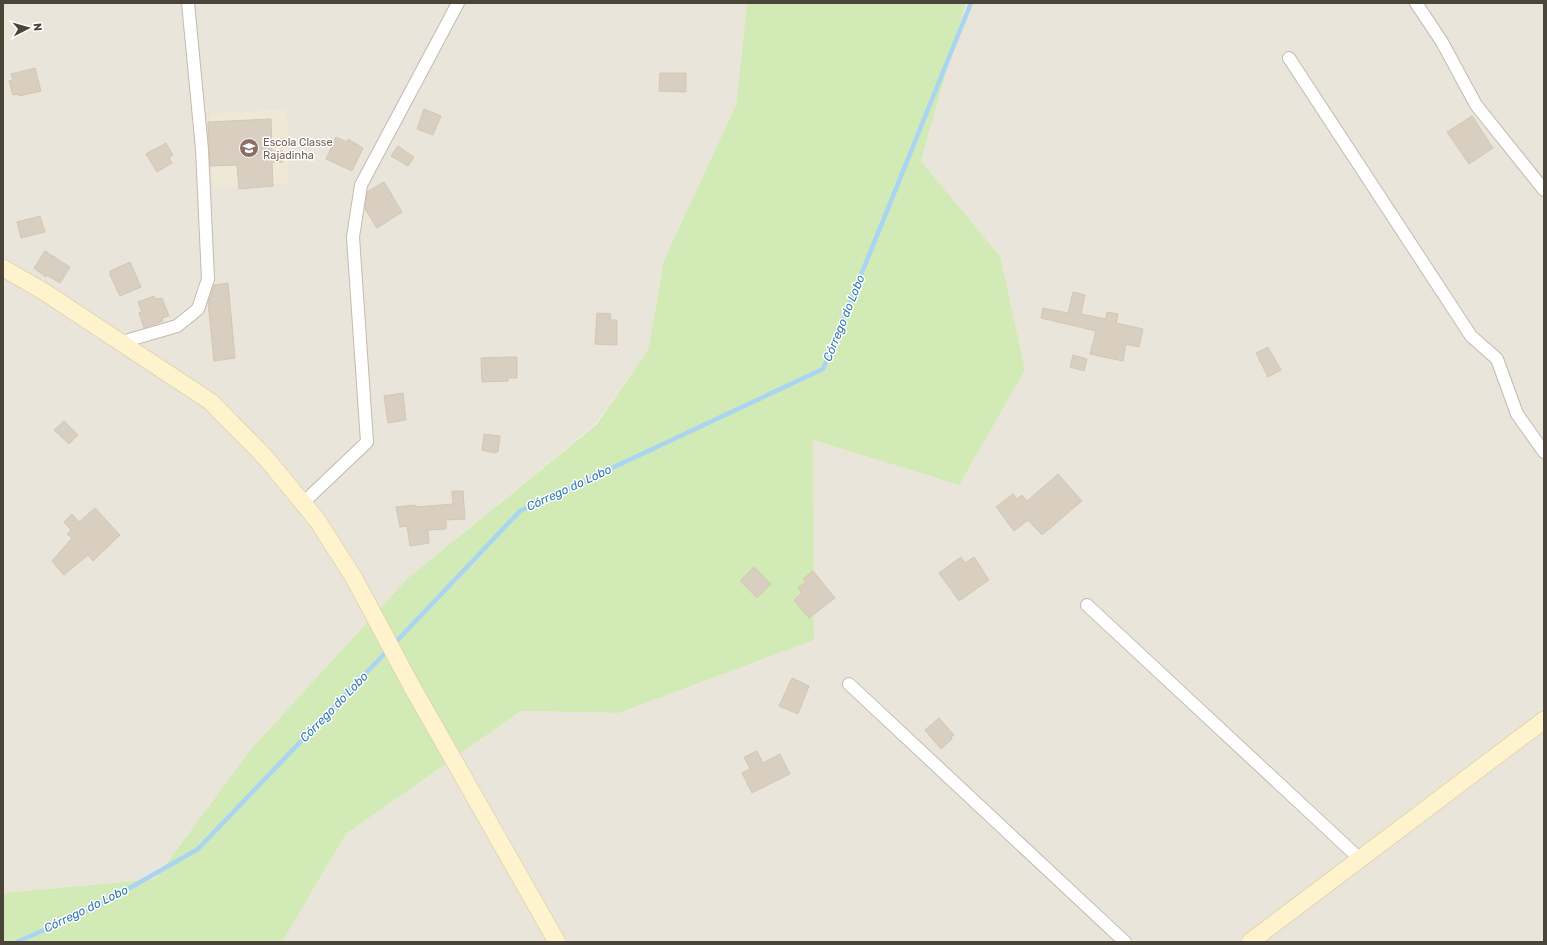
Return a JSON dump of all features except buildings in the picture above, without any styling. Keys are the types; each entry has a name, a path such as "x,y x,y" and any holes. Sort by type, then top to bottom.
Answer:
{"street":[{"path":"122,342 177,326 198,309 208,279 202,149 188,3"},
{"path":"303,503 367,442 354,237 361,184 458,3"},
{"path":"1416,3 1442,42 1476,105 1544,190"},
{"path":"1289,58 1471,336 1497,359 1517,414 1544,452"},
{"path":"3,268 43,291 211,402 266,457 317,520 354,578 411,684 557,942"},
{"path":"1087,605 1360,859"},
{"path":"850,684 1125,942"},
{"path":"1250,942 1544,720"}],"shaded area":[{"path":"3,3 747,3 736,105 664,260 648,350 595,425 408,578 251,749 155,879 3,893"},
{"path":"966,3 1544,3 1544,942 282,942 346,834 521,711 619,713 814,640 813,440 959,485 1000,256 921,161"},
{"name":"Escola Classe Rajadinha","path":"287,109 288,183 213,188 210,114"}],"green space":[{"path":"747,3 966,3 921,161 1000,256 1025,370 959,485 813,440 814,640 619,713 521,711 346,834 282,942 3,942 3,893 155,879 251,749 408,578 596,425 648,350 664,260 736,105"}],"waterway":[{"name":"Córrego do Lobo","path":"393,645 520,511 823,369 971,3"},
{"name":"Córrego do Lobo","path":"17,942 100,905 198,849 388,650"}],"place":[{"name":"Escola Classe Rajadinha","path":"249,148"}]}
